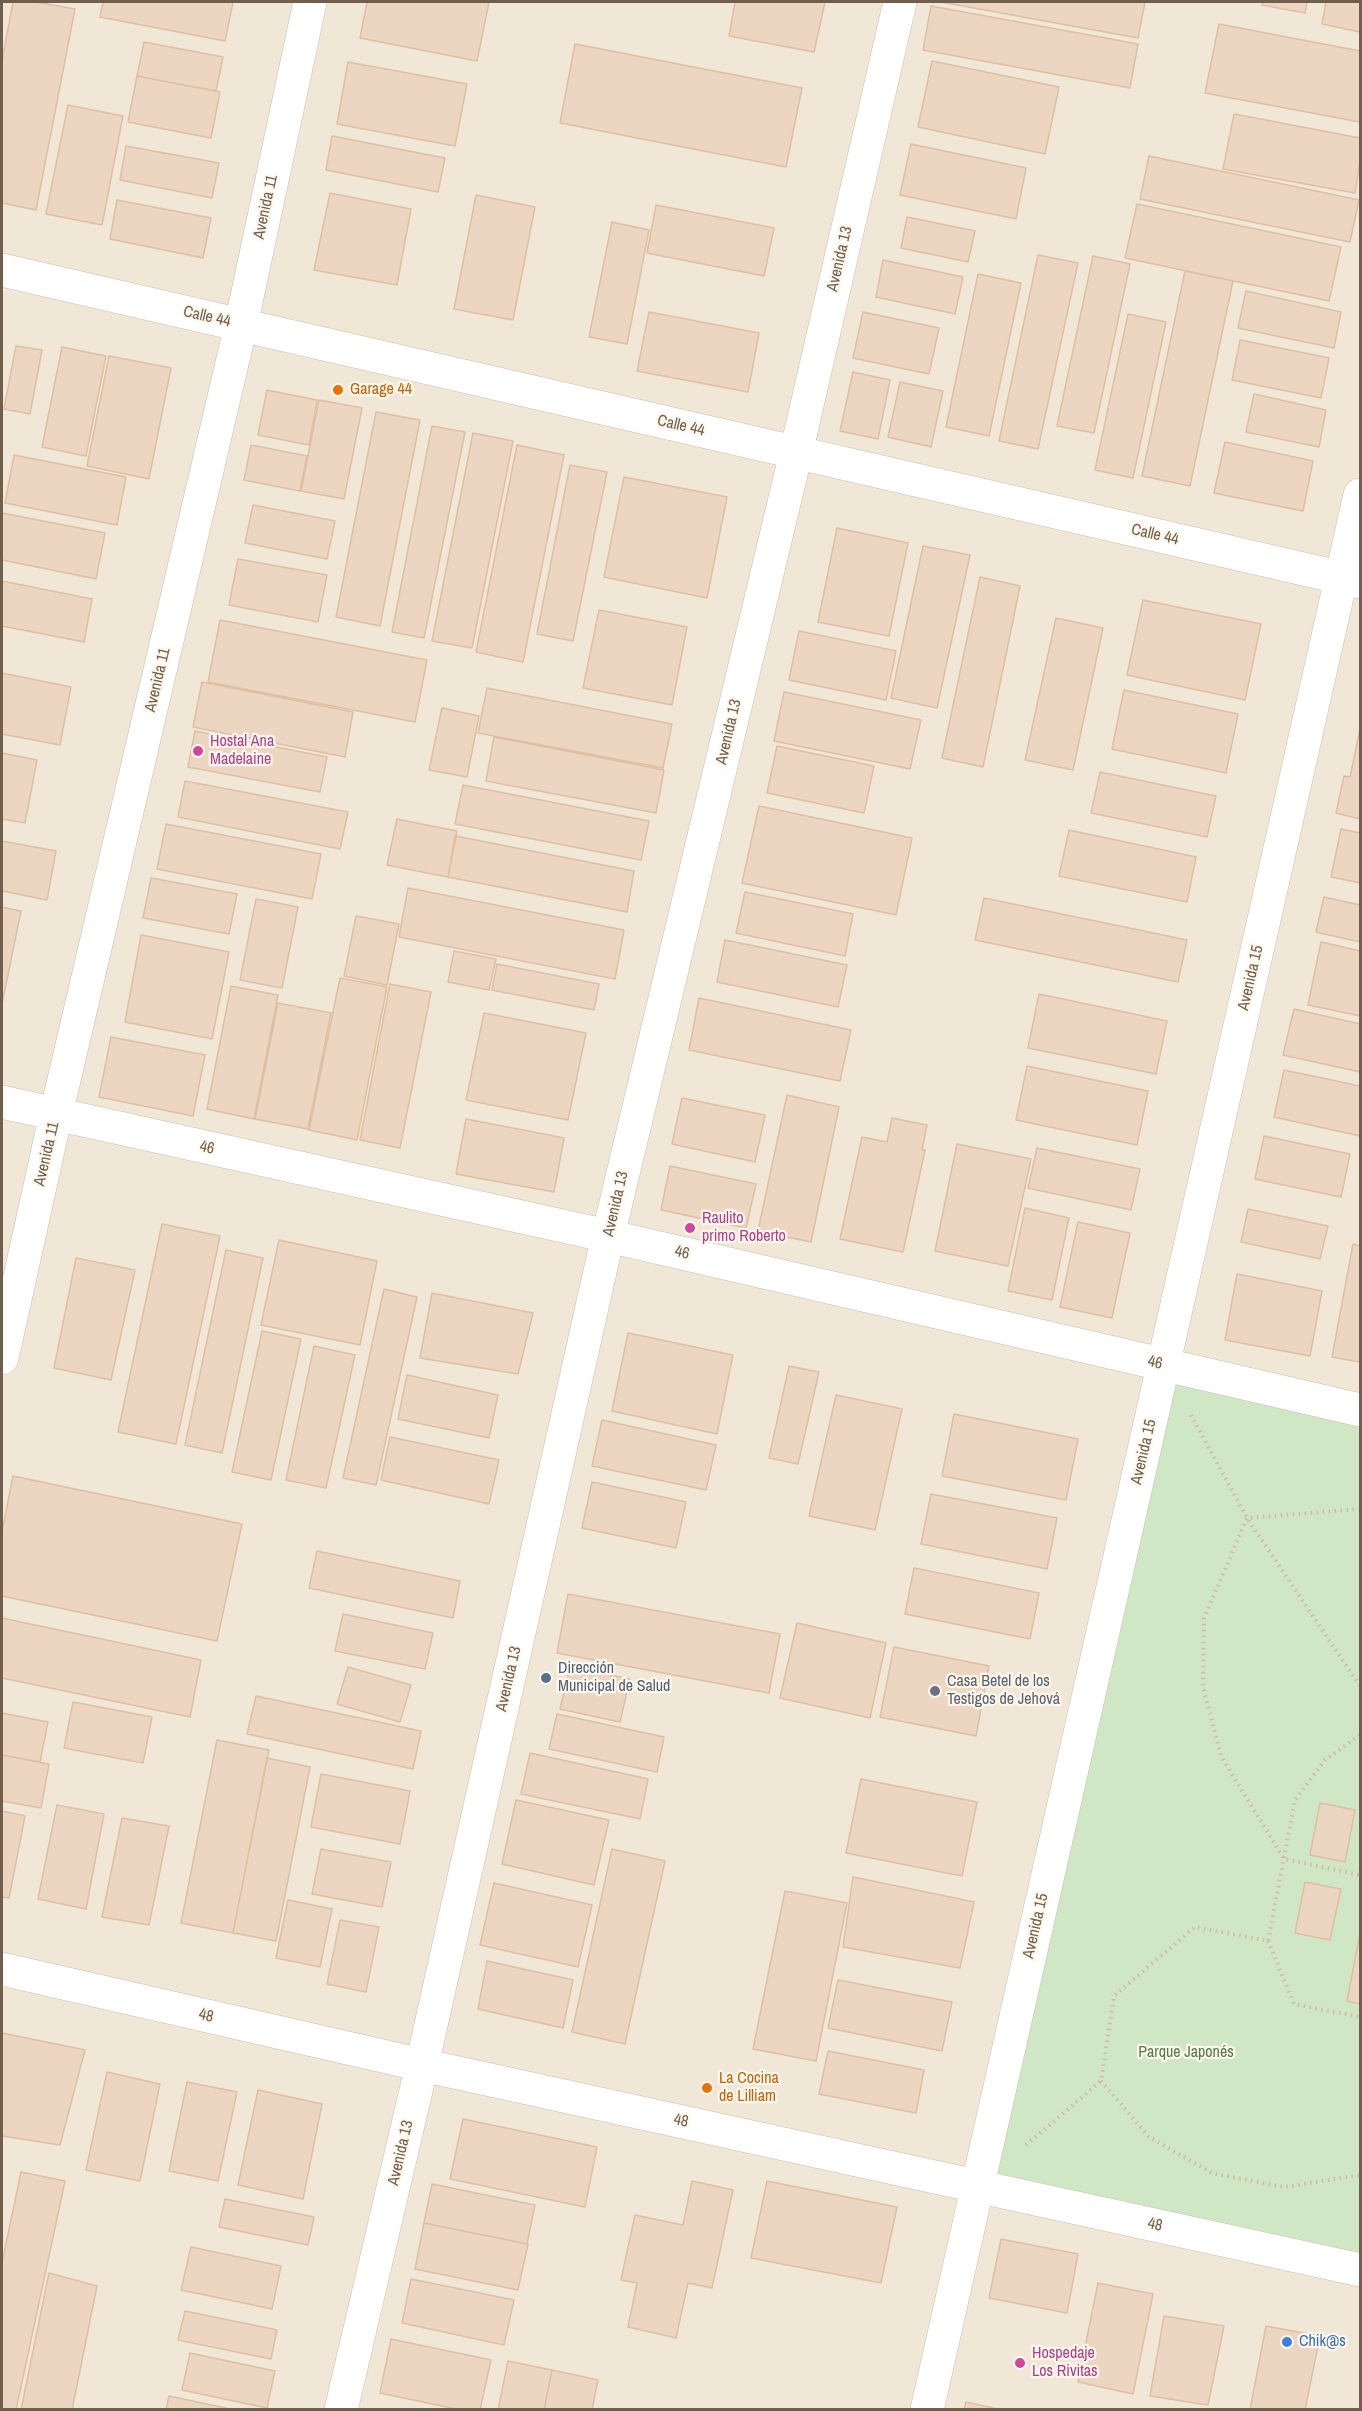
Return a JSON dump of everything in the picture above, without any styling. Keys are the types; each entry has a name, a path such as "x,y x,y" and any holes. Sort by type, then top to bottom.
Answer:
{"street":[{"name":"Avenida 11","path":"2,1358 56,1114 241,325 310,2"},
{"name":"Avenida 13","path":"341,2409 422,2065 608,1236 796,453 900,2"},
{"name":"Calle 44","path":"2,270 1351,580"},
{"name":"Avenida 15","path":"927,2409 1164,1365 1351,580 1360,495"},
{"name":"46","path":"2,1102 608,1236 1360,1410"},
{"name":"48","path":"2,1969 422,2065 1360,2270"}],"path":[{"path":"1164,1365 1247,1518 1360,1686"},
{"path":"1247,1518 1360,1509"},
{"path":"1247,1518 1204,1618 1203,1687 1221,1756 1284,1859 1360,1875"},
{"path":"1360,1735 1325,1760 1295,1800 1268,1941 1294,2004 1360,2017"},
{"path":"1022,2149 1101,2081 1114,1996 1195,1927 1268,1941"},
{"path":"1101,2081 1149,2137 1212,2173 1284,2187 1360,2175"}],"shaded area":[{"path":"2,2 1360,2 1360,2409 2,2410"}],"green space":[{"name":"Parque Japonés","path":"1164,1365 1360,1410 1360,2270 978,2186"}],"building":[{"path":"13,2 36,2 75,9 36,210 2,203 2,61"},
{"path":"103,2 233,2 225,41 100,17"},
{"path":"367,2 489,2 477,61 360,38"},
{"path":"735,2 825,2 814,52 729,36"},
{"path":"941,2 1145,2 1138,38"},
{"path":"1263,2 1307,2 1305,13 1262,5"},
{"path":"1326,2 1360,2 1360,32 1322,24"},
{"path":"931,6 1138,44 1130,88 923,50"},
{"path":"1219,24 1360,51 1360,122 1205,93"},
{"path":"144,42 223,57 216,91 137,76"},
{"path":"575,44 802,88 786,167 560,123"},
{"path":"932,61 1059,87 1045,154 918,127"},
{"path":"348,62 467,84 455,146 337,124"},
{"path":"137,76 220,92 211,138 128,122"},
{"path":"68,105 123,116 102,225 46,214"},
{"path":"1234,114 1360,138 1360,161 1355,193 1223,169"},
{"path":"332,136 445,158 438,192 326,170"},
{"path":"911,144 1026,168 1016,219 900,195"},
{"path":"126,146 219,163 212,198 120,180"},
{"path":"1149,156 1359,200 1350,242 1140,199"},
{"path":"330,193 411,209 397,285 314,270"},
{"path":"476,195 535,207 513,320 454,309"},
{"path":"117,200 211,218 203,258 110,239"},
{"path":"1137,204 1341,247 1329,301 1125,258"},
{"path":"656,205 774,228 764,276 647,253"},
{"path":"907,217 975,231 968,262 901,248"},
{"path":"612,222 649,230 627,344 589,337"},
{"path":"1038,255 1078,263 1038,449 999,441"},
{"path":"1093,256 1130,264 1094,433 1057,426"},
{"path":"883,260 963,277 955,314 876,297"},
{"path":"1185,271 1233,281 1190,486 1142,476"},
{"path":"978,274 1021,283 989,436 946,427"},
{"path":"1246,291 1341,312 1334,348 1238,328"},
{"path":"649,312 759,333 748,392 637,371"},
{"path":"863,312 939,328 929,374 853,358"},
{"path":"1128,314 1166,322 1133,478 1095,470"},
{"path":"1240,340 1329,358 1321,398 1232,380"},
{"path":"16,346 42,350 30,414 4,409"},
{"path":"62,347 106,356 86,456 42,447"},
{"path":"109,356 171,368 149,479 87,466"},
{"path":"853,372 890,380 878,439 840,431"},
{"path":"900,382 943,391 931,447 888,437"},
{"path":"267,390 317,400 309,445 258,435"},
{"path":"1254,394 1326,410 1319,447 1246,432"},
{"path":"319,400 362,408 344,499 301,491"},
{"path":"376,412 420,420 380,626 336,617"},
{"path":"432,426 465,432 424,638 392,632"},
{"path":"473,433 513,441 472,648 432,641"},
{"path":"1225,442 1313,461 1303,511 1214,493"},
{"path":"251,445 307,456 300,491 244,480"},
{"path":"517,445 564,455 523,662 476,652"},
{"path":"14,455 126,477 117,525 5,503"},
{"path":"570,465 607,472 573,641 537,634"},
{"path":"624,477 727,497 707,598 604,577"},
{"path":"253,505 335,521 327,559 245,543"},
{"path":"2,513 105,533 96,579 2,560"},
{"path":"837,528 908,543 889,636 818,622"},
{"path":"923,546 970,555 937,708 891,698"},
{"path":"238,559 327,575 318,622 229,605"},
{"path":"980,577 1020,586 983,767 942,758"},
{"path":"2,581 92,599 84,642 2,626"},
{"path":"1143,600 1261,624 1245,700 1127,675"},
{"path":"599,610 687,627 672,705 583,688"},
{"path":"1056,618 1103,628 1073,770 1025,760"},
{"path":"220,620 427,660 415,722 208,682"},
{"path":"799,631 896,651 886,700 789,680"},
{"path":"2,673 71,687 60,745 2,734"},
{"path":"202,682 353,712 345,757 193,727"},
{"path":"487,688 672,724 663,768 478,733"},
{"path":"1124,690 1238,714 1226,773 1112,749"},
{"path":"784,692 921,720 910,769 774,741"},
{"path":"442,708 479,716 467,777 429,770"},
{"path":"1360,729 1360,819 1336,813 1344,776 1350,777"},
{"path":"195,731 327,757 320,792 188,767"},
{"path":"494,737 664,770 656,813 486,781"},
{"path":"777,746 874,766 864,813 767,793"},
{"path":"2,753 37,760 25,823 2,819"},
{"path":"1100,772 1216,796 1207,837 1091,813"},
{"path":"185,781 348,812 340,849 178,817"},
{"path":"463,785 649,821 641,860 455,824"},
{"path":"759,806 912,838 896,915 742,883"},
{"path":"397,819 457,831 448,877 387,865"},
{"path":"166,824 321,854 312,899 157,869"},
{"path":"1341,829 1360,833 1360,883 1331,877"},
{"path":"1069,830 1196,857 1187,902 1059,876"},
{"path":"455,836 634,871 627,912 448,877"},
{"path":"2,841 56,851 47,900 2,891"},
{"path":"151,878 237,894 229,934 143,918"},
{"path":"408,888 624,930 615,979 399,937"},
{"path":"745,892 853,914 845,956 736,933"},
{"path":"1324,897 1360,905 1360,942 1316,932"},
{"path":"984,898 1187,940 1178,982 975,940"},
{"path":"256,899 298,907 282,988 240,980"},
{"path":"2,907 21,911 2,1004"},
{"path":"356,916 399,924 387,985 344,976"},
{"path":"141,935 229,952 212,1039 125,1022"},
{"path":"725,940 847,965 838,1007 717,982"},
{"path":"1321,942 1360,951 1360,1016 1308,1005"},
{"path":"454,951 496,959 489,990 448,982"},
{"path":"497,964 599,984 594,1010 492,990"},
{"path":"340,978 387,987 357,1140 309,1130"},
{"path":"390,984 431,992 400,1148 360,1140"},
{"path":"231,986 278,995 254,1119 207,1109"},
{"path":"1039,994 1167,1021 1156,1074 1028,1048"},
{"path":"699,998 851,1030 840,1081 689,1050"},
{"path":"278,1003 331,1013 308,1129 255,1119"},
{"path":"1294,1009 1360,1024 1360,1072 1283,1055"},
{"path":"484,1013 586,1033 568,1120 466,1100"},
{"path":"111,1037 205,1055 193,1116 99,1097"},
{"path":"1027,1066 1148,1091 1137,1145 1016,1120"},
{"path":"1284,1070 1360,1086 1360,1136 1274,1117"},
{"path":"787,1095 839,1107 811,1242 758,1231"},
{"path":"682,1098 765,1115 755,1162 672,1144"},
{"path":"892,1118 927,1125 922,1150 925,1150 903,1252 840,1239 862,1137 887,1142"},
{"path":"466,1119 564,1138 554,1192 456,1174"},
{"path":"1264,1136 1350,1154 1341,1197 1255,1179"},
{"path":"957,1144 1031,1159 1008,1266 935,1251"},
{"path":"1037,1148 1140,1169 1131,1210 1028,1188"},
{"path":"670,1166 756,1184 746,1228 661,1210"},
{"path":"1025,1208 1069,1218 1052,1300 1008,1291"},
{"path":"1248,1209 1328,1226 1320,1259 1241,1242"},
{"path":"1078,1222 1130,1233 1112,1318 1060,1307"},
{"path":"162,1224 220,1236 176,1444 118,1432"},
{"path":"279,1240 377,1261 360,1345 261,1325"},
{"path":"1353,1244 1360,1246 1360,1362 1332,1357"},
{"path":"226,1250 263,1258 222,1453 185,1445"},
{"path":"76,1258 135,1270 111,1380 54,1368"},
{"path":"1237,1274 1322,1291 1310,1356 1225,1340"},
{"path":"384,1289 417,1297 376,1485 343,1478"},
{"path":"432,1293 533,1313 518,1374 420,1358"},
{"path":"262,1331 301,1339 271,1480 232,1472"},
{"path":"628,1333 733,1355 717,1434 612,1411"},
{"path":"314,1346 355,1355 326,1488 286,1480"},
{"path":"789,1366 819,1372 798,1464 769,1458"},
{"path":"407,1375 498,1395 489,1438 398,1419"},
{"path":"836,1395 902,1409 875,1530 809,1516"},
{"path":"954,1414 1078,1439 1066,1500 942,1476"},
{"path":"602,1420 716,1445 706,1490 592,1466"},
{"path":"390,1437 499,1460 489,1504 381,1480"},
{"path":"13,1476 242,1524 217,1641 2,1596 2,1532"},
{"path":"592,1482 686,1502 676,1548 582,1528"},
{"path":"931,1494 1057,1518 1047,1569 921,1544"},
{"path":"317,1551 460,1581 453,1618 309,1588"},
{"path":"914,1568 1039,1593 1030,1639 905,1614"},
{"path":"568,1594 780,1634 769,1693 557,1653"},
{"path":"343,1614 433,1633 425,1669 335,1651"},
{"path":"2,1618 201,1660 190,1717 2,1678"},
{"path":"797,1623 886,1643 870,1718 780,1698"},
{"name":"Casa Betel de los Testigos de Jehová","path":"894,1647 989,1666 976,1736 880,1717"},
{"path":"348,1667 411,1685 400,1722 337,1704"},
{"path":"570,1667 630,1679 620,1722 560,1709"},
{"path":"256,1696 421,1731 413,1769 247,1734"},
{"path":"73,1702 152,1717 143,1763 64,1748"},
{"path":"2,1713 48,1722 40,1762 2,1755"},
{"path":"557,1714 664,1737 657,1772 549,1749"},
{"path":"217,1740 269,1750 233,1933 181,1923"},
{"path":"530,1753 648,1779 640,1819 521,1794"},
{"path":"2,1755 49,1764 41,1808 2,1801"},
{"path":"267,1758 310,1767 276,1941 233,1933"},
{"path":"321,1774 410,1791 400,1844 311,1827"},
{"path":"861,1779 977,1802 962,1876 846,1853"},
{"path":"516,1800 609,1820 594,1885 502,1864"},
{"path":"1320,1803 1355,1810 1345,1862 1310,1855"},
{"path":"57,1805 104,1814 86,1909 38,1899"},
{"path":"2,1811 25,1816 9,1898 2,1897"},
{"path":"122,1818 169,1826 149,1925 102,1917"},
{"path":"321,1849 391,1862 382,1907 312,1894"},
{"path":"612,1849 665,1861 625,2044 572,2032"},
{"path":"853,1877 974,1902 960,1968 843,1947"},
{"path":"1305,1882 1341,1889 1330,1940 1295,1933"},
{"path":"494,1883 592,1905 578,1967 480,1945"},
{"path":"785,1891 847,1903 816,2061 753,2049"},
{"path":"288,1900 332,1909 320,1967 276,1958"},
{"path":"340,1920 379,1927 366,1992 327,1984"},
{"path":"1360,1933 1360,2004 1347,2001"},
{"path":"487,1961 573,1980 563,2028 478,2009"},
{"path":"838,1980 952,2002 942,2051 828,2028"},
{"path":"2,2033 85,2050 60,2145 2,2136"},
{"path":"828,2051 924,2070 916,2113 819,2094"},
{"path":"107,2072 160,2084 140,2181 86,2170"},
{"path":"187,2082 237,2092 218,2181 169,2171"},
{"path":"258,2090 322,2104 303,2199 238,2185"},
{"path":"463,2119 597,2147 585,2207 450,2179"},
{"path":"21,2172 65,2181 16,2410 2,2410 2,2263"},
{"path":"692,2181 733,2190 712,2288 688,2283 676,2338 628,2327 637,2283 621,2280 635,2215 683,2225"},
{"path":"767,2181 897,2207 881,2283 751,2258"},
{"path":"432,2184 535,2205 527,2244 424,2223"},
{"path":"225,2199 314,2217 308,2245 219,2227"},
{"path":"424,2223 528,2244 518,2290 415,2269"},
{"path":"1001,2239 1078,2254 1067,2313 989,2298"},
{"path":"191,2247 281,2266 272,2309 181,2290"},
{"path":"49,2273 97,2286 72,2410 21,2410"},
{"path":"411,2279 514,2300 504,2345 402,2323"},
{"path":"1098,2283 1153,2294 1133,2394 1078,2382"},
{"path":"185,2311 277,2330 271,2359 178,2340"},
{"path":"1164,2316 1224,2326 1208,2405 1150,2396"},
{"path":"1266,2326 1320,2336 1305,2410 1250,2410"},
{"path":"391,2339 491,2360 480,2410 461,2410 380,2393"},
{"path":"190,2353 275,2371 267,2408 182,2390"},
{"path":"508,2361 552,2370 544,2410 498,2410"},
{"path":"552,2370 598,2380 592,2410 544,2410"},
{"path":"169,2396 235,2410 166,2410"},
{"path":"966,2402 1002,2410 964,2410"}],"place":[{"name":"Garage 44","path":"338,390"},
{"name":"Hostal Ana Madelaine","path":"198,751"},
{"name":"Raulito primo Roberto","path":"690,1228"},
{"name":"Dirección Municipal de Salud","path":"546,1678"},
{"name":"Casa Betel de los Testigos de Jehová","path":"935,1691"},
{"name":"La Cocina de Lilliam","path":"707,2088"},
{"name":"Chik@s","path":"1287,2342"},
{"name":"Hospedaje Los Rivitas","path":"1020,2363"}]}
